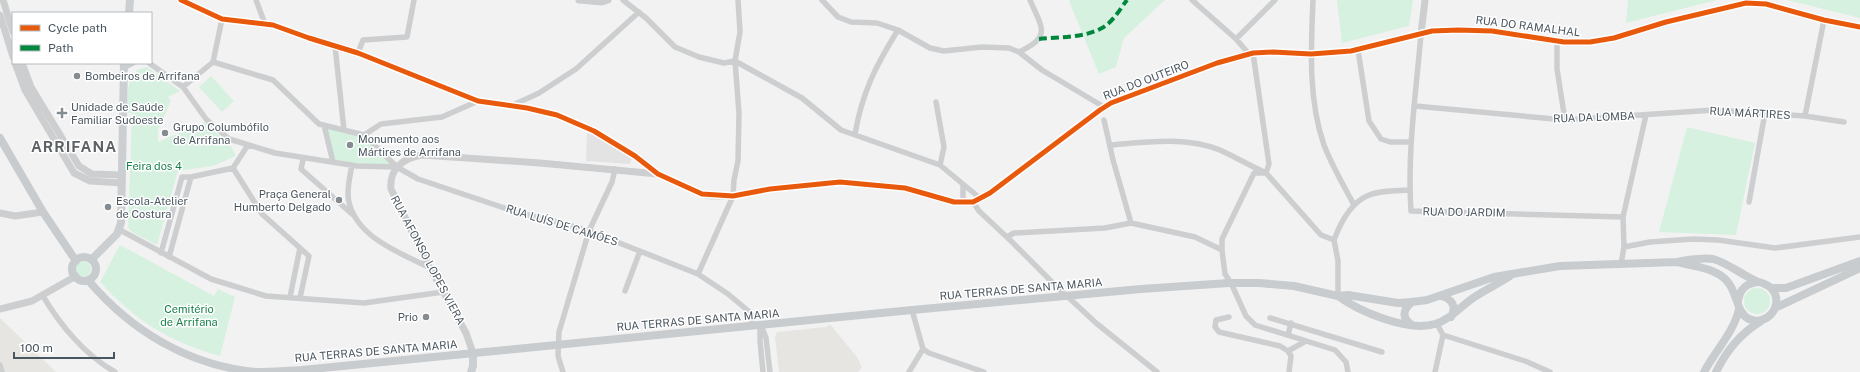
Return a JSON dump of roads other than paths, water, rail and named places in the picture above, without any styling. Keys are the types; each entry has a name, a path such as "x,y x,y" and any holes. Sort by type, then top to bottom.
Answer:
{"main road":[{"path":"129,12 130,0"},
{"path":"92,259 120,230 124,66"},
{"path":"0,138 43,212 76,261"},
{"path":"85,257 92,259 96,269 94,276 88,280 81,280 76,276 73,267 76,261 85,257"},
{"path":"1338,296 1348,295 1398,303 1412,302 1441,296 1494,277 1560,266 1677,262 1693,259 1713,259 1771,288 1786,288 1860,261"},
{"path":"1677,262 1704,268 1720,274 1727,280 1736,292 1738,305 1750,320 1762,320 1768,318 1775,308 1776,297 1771,288"},
{"path":"1775,308 1860,268"},
{"path":"1338,296 1348,303 1378,316 1415,327 1437,324 1450,317 1474,298 1511,275"},
{"name":"RUA TERRAS DE SANTA MARIA","path":"88,280 117,311 165,344 202,361 226,368 257,372 302,370 912,310 1231,283 1258,283 1294,286 1338,296"},
{"path":"1704,372 1714,354 1737,322 1738,305 1742,289 1746,285 1758,282"},
{"path":"1441,296 1450,300 1454,306 1454,311 1450,317"},
{"path":"1412,302 1404,313 1409,323 1415,327"},
{"path":"1716,372 1728,351 1740,337 1762,320"},
{"path":"471,372 473,366 473,353"}],"street":[{"path":"3,0 12,29"},
{"path":"256,0 265,24"},
{"path":"358,53 363,40 407,37 414,0"},
{"path":"579,0 608,0"},
{"path":"622,0 639,12 675,47 699,57 724,62 735,61 790,90 841,130 940,165 981,199"},
{"path":"698,274 733,196 734,180 738,161 739,113 735,61 740,32 738,0"},
{"path":"822,0 838,17 851,22 877,23 898,30 930,48 944,51 982,47 1009,48 1019,52 1042,70 1104,107"},
{"path":"1019,52 1035,45 1042,36 1042,27 1030,0"},
{"path":"1192,0 1251,53 1269,164 1266,173"},
{"path":"1236,39 1275,0"},
{"path":"1313,0 1311,54 1315,108 1324,145 1354,205"},
{"path":"1421,34 1425,0"},
{"name":"RUA DO RAMALHAL","path":"1273,52 1311,54 1358,50 1421,34 1458,30 1492,31 1557,41 1582,43 1602,41 1666,22 1746,3 1766,4 1824,20 1860,27"},
{"path":"511,106 539,93 576,69 639,12"},
{"path":"0,15 12,54"},
{"path":"183,87 213,62 222,19 265,24 358,53 478,100 541,111 577,123 629,152 658,174"},
{"name":"RUA MÁRTIRES","path":"1646,115 1714,110 1805,116 1824,20"},
{"path":"854,134 862,97 877,63 898,30"},
{"name":"RUA DO JARDIM","path":"1421,34 1411,142 1411,211 1623,217"},
{"path":"1557,41 1557,69 1565,120"},
{"path":"334,46 344,130"},
{"path":"1358,50 1369,121 1381,139 1390,142 1411,142"},
{"name":"RUA DO OUTEIRO","path":"396,167 407,159 422,155 482,158 658,174 702,194 733,196 770,189 840,182 905,188 954,202 973,202 981,199 1104,107 1217,63 1251,53 1273,52"},
{"path":"213,62 273,80 319,124 364,135 396,167"},
{"path":"15,64 25,90 74,173 90,181 122,179"},
{"path":"22,64 31,87 79,166 92,174 122,179"},
{"path":"150,64 183,87 206,119 230,139 275,153 352,165 396,167"},
{"path":"364,135 382,124 442,117 478,100"},
{"path":"936,102 944,147 940,165"},
{"name":"RUA DA LOMBA","path":"1415,106 1565,120 1646,115 1623,217 1624,247 1621,264"},
{"path":"1749,202 1765,113"},
{"path":"1805,116 1844,122"},
{"path":"1104,120 1131,223"},
{"path":"324,125 333,162"},
{"path":"1110,145 1146,142 1187,142 1219,150 1266,173 1321,234 1334,240"},
{"path":"161,252 182,177 191,177 233,168 248,145"},
{"path":"303,160 301,169 354,216"},
{"path":"352,165 348,201 359,225 386,245 430,268"},
{"name":"RUA LUÍS DE CAMÕES","path":"396,167 418,179 519,213 554,220 589,231 698,274 728,294 752,314 757,325"},
{"name":"RUA AFONSO LOPES VIERA","path":"396,167 392,173 390,181 394,198 466,333 473,353"},
{"path":"233,168 262,214 309,256 300,298"},
{"path":"563,372 557,345 559,332 589,231 612,182 615,169"},
{"path":"1266,173 1254,173 1222,239 1225,274 1231,283 1240,305 1255,325 1335,350 1346,362 1348,372"},
{"path":"169,257 191,177"},
{"path":"963,185 963,203"},
{"path":"1338,296 1338,261 1334,240 1338,229 1354,205 1367,196 1410,190"},
{"path":"973,202 979,211 1096,323 1157,372"},
{"path":"174,205 183,207"},
{"path":"0,213 15,216 43,212"},
{"path":"1007,237 1014,233 1105,228 1131,223 1195,237 1222,250"},
{"path":"120,230 211,279 266,296 364,303 443,292"},
{"path":"1624,247 1650,242 1693,239 1718,240 1775,248 1860,237"},
{"path":"290,297 300,248"},
{"path":"626,291 640,251"},
{"path":"0,309 32,301 76,276"},
{"path":"1053,283 1055,297"},
{"path":"43,296 50,308 76,340 94,357 114,372"},
{"path":"912,310 923,349 929,353 984,372"},
{"path":"1229,317 1216,320 1215,327 1219,332 1280,346 1288,351 1291,356 1289,372"},
{"path":"1270,318 1291,323 1382,352"},
{"path":"1288,335 1291,323"},
{"path":"1435,372 1443,335 1437,324"},
{"path":"757,325 763,372"},
{"path":"757,325 766,338 770,372"},
{"path":"1443,335 1525,361 1550,372"},
{"path":"1288,351 1306,341"},
{"path":"909,372 923,349"},
{"path":"0,366 2,372"}],"place":[{"name":"Bombeiros de Arrifana","path":"77,76"},
{"name":"Unidade de Saúde Familiar Sudoeste","path":"62,113"},
{"name":"Grupo Columbófilo de Arrifana","path":"165,133"},
{"name":"Monumento aos Mártires de Arrifana","path":"350,145"},
{"name":"Praça General Humberto Delgado","path":"339,200"},
{"name":"Escola-Atelier de Costura","path":"108,207"},
{"name":"Prio","path":"426,317"}],"district":[{"name":"ARRIFANA","path":"74,146"}],"park label":[{"name":"Feira dos 4","path":"154,166"},
{"name":"Cemitério de Arrifana","path":"189,315"}]}
